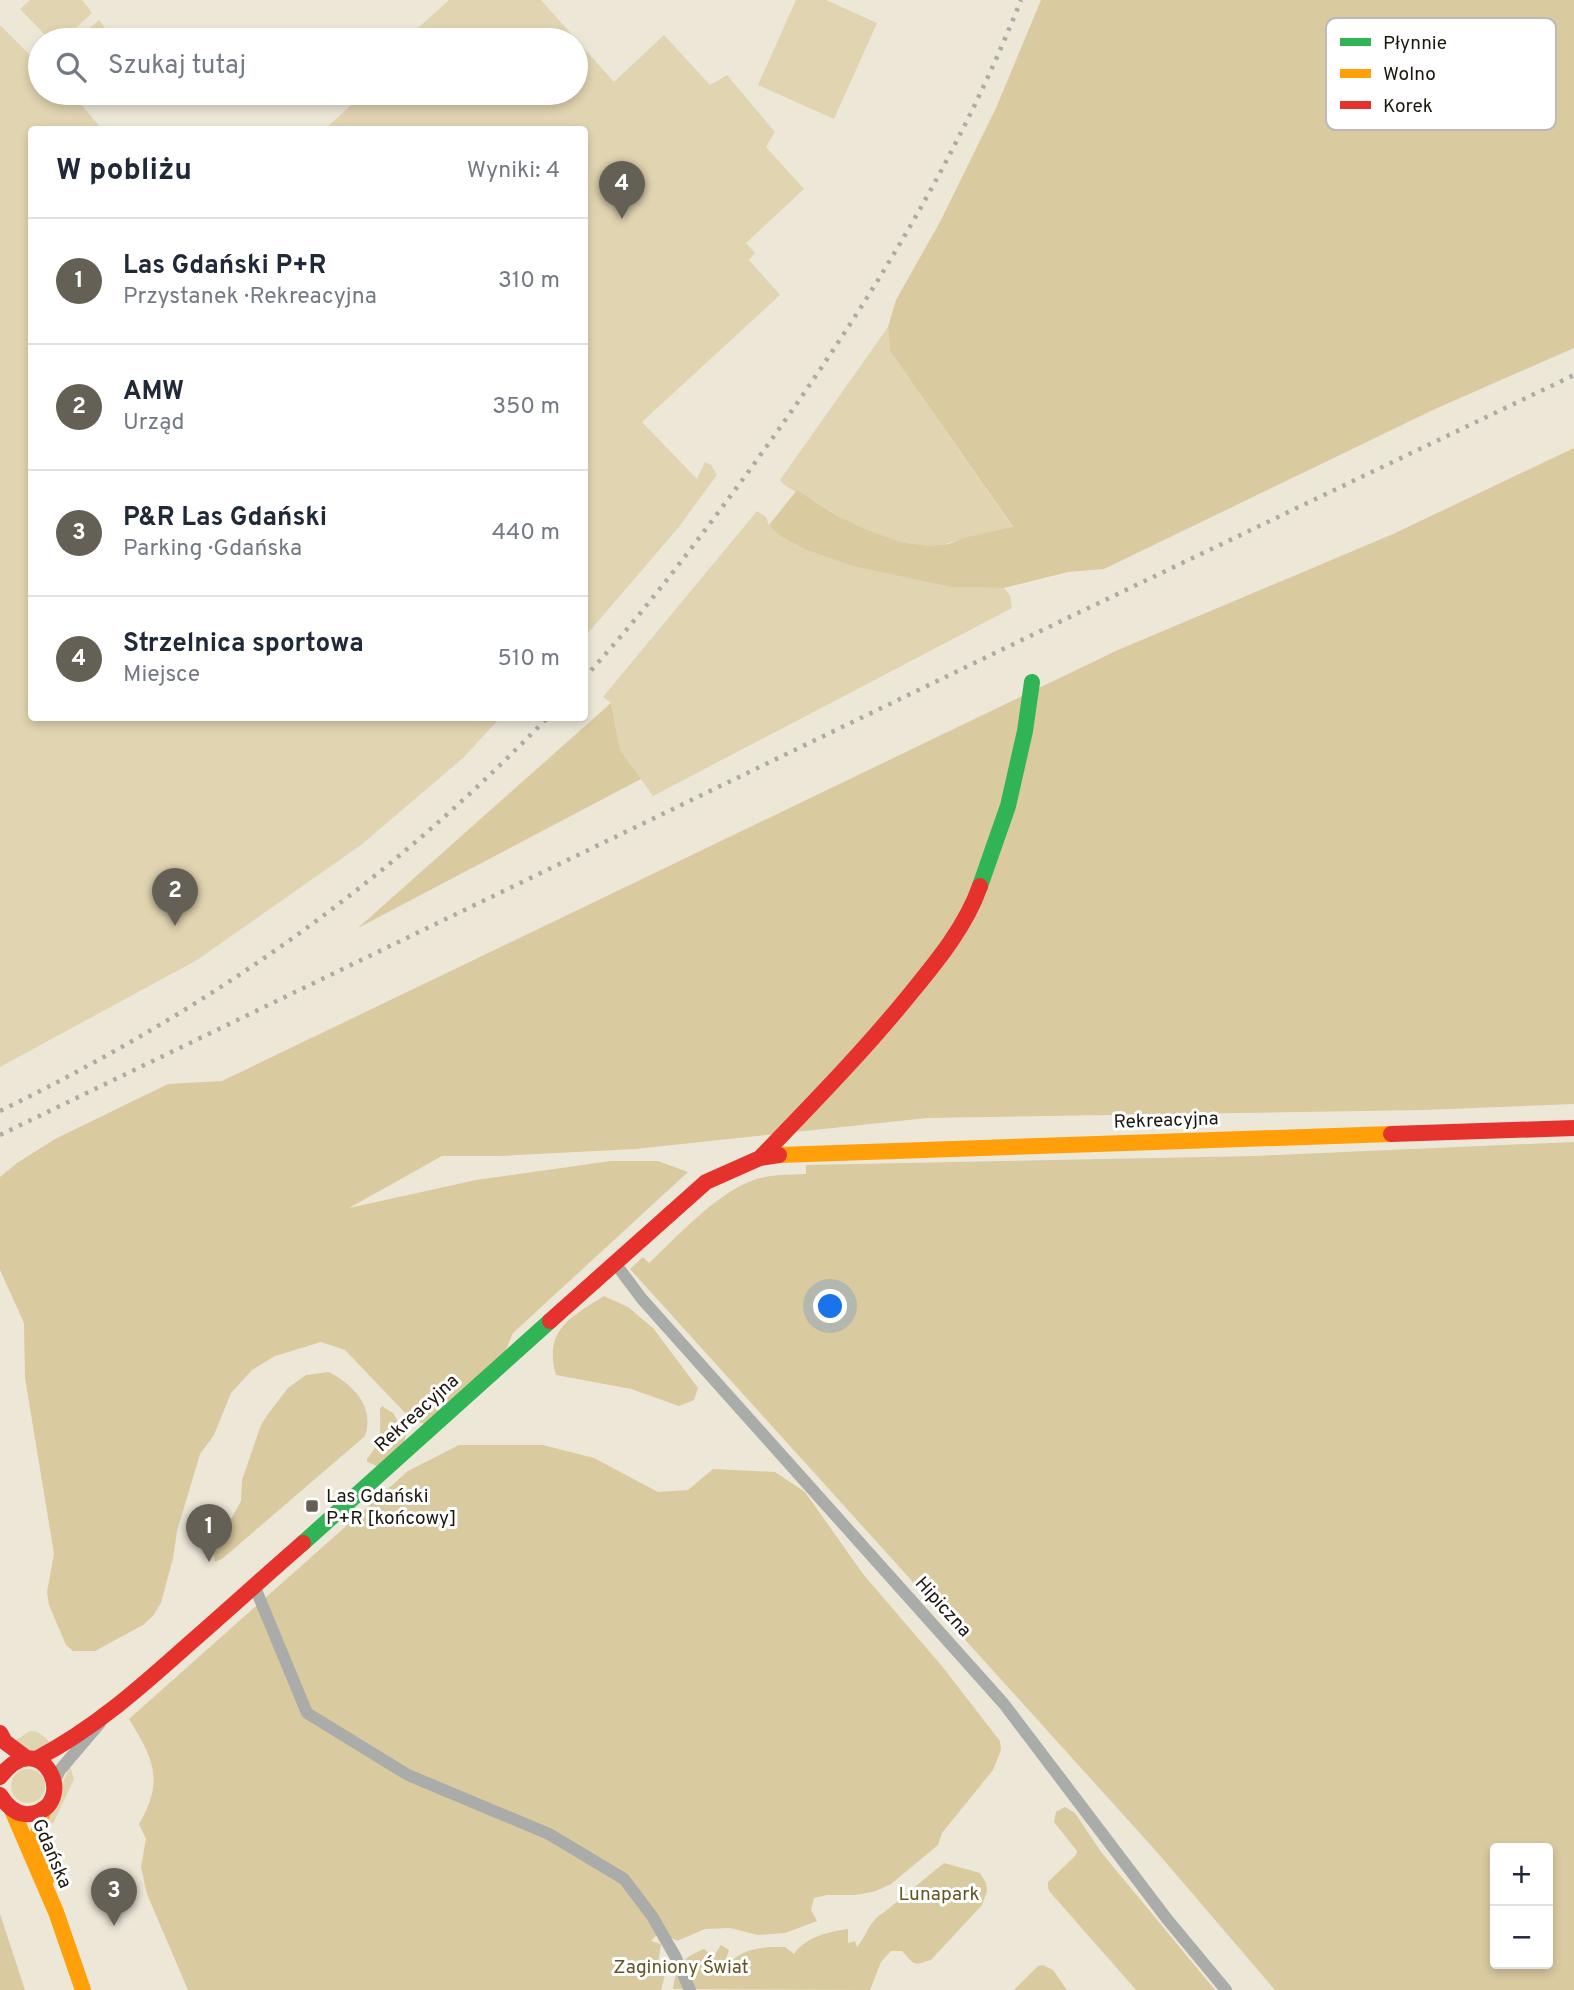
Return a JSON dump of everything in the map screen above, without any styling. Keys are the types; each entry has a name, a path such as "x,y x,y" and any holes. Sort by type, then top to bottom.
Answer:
{"street":[{"name":"Rekreacyjna","path":"760,1158 870,1044 939,960 973,905 1008,806 1025,731 1032,682"},
{"name":"Rekreacyjna","path":"0,1776 10,1763 60,1748 146,1683 706,1182 760,1158 788,1154 1574,1128"},
{"name":"Hipiczna","path":"615,1263 651,1309 1004,1704 1151,1898 1226,1990"},
{"path":"254,1585 307,1713 408,1775 549,1834 624,1880 652,1916 675,1956 690,1990"},
{"name":"Rekreacyjna","path":"55,1780 108,1713"},
{"path":"0,1734 5,1742 48,1767 55,1780"},
{"name":"Gdańska","path":"55,1780 53,1796 43,1809 38,1834 55,1912"},
{"name":"Gdańska","path":"0,1795 12,1810 55,1912 83,1990"},
{"path":"12,1810 28,1814 43,1809"}],"shaded area":[{"path":"30,0 82,0 92,13 76,28 38,28 20,9"},
{"path":"449,0 541,0 566,28 418,28"},
{"path":"796,0 826,0 877,23 834,119 758,85"},
{"path":"99,20 105,28 90,28"},
{"path":"0,25 28,53 28,105 82,105 99,126 28,126 28,721 497,721 463,758 361,845 197,960 0,1067"},
{"path":"664,35 710,85 727,75 775,132 766,147 804,189 746,243 755,253 749,260 780,295 642,422 697,479 705,462 711,465 717,475 678,528 588,633 588,126 328,126 351,105 588,105 588,53 614,82"},
{"path":"888,327 890,351 1013,528 934,546 899,542 855,525 787,487 780,480"},
{"path":"757,511 766,517 769,525 804,549 852,566 950,587 1004,588 1010,595 1012,608 653,796 620,750 611,703 603,697"},
{"path":"30,1731 38,1732 51,1743 33,1751 13,1742"},
{"path":"70,1766 74,1779 54,1822 43,1828"},
{"path":"28,1769 40,1774 45,1786 40,1798 28,1803 16,1798 11,1786 16,1774"}],"green space":[{"path":"1041,0 1574,0 1574,348 1435,409 1104,569 1068,572 1004,588 950,587 852,566 804,549 782,537 769,525 797,490 836,515 900,542 928,546 949,544 963,538 1013,527 890,351 888,327 896,300 940,222 996,108"},
{"path":"1574,448 1574,1104 1423,1110 927,1118 635,1149 442,1156 349,1208 476,1180 611,1161 658,1161 688,1172 513,1333 505,1352 425,1424 412,1420 345,1350 321,1342 275,1356 252,1370 231,1393 214,1435 200,1454 177,1531 161,1603 153,1616 143,1625 95,1651 73,1651 66,1645 49,1605 47,1592 54,1554 25,1378 24,1323 0,1270 0,1177 17,1163 55,1139 168,1084 222,1081 1118,650 1393,534"},
{"path":"611,703 620,750 641,779 358,928"},
{"path":"1574,1142 1574,1990 1275,1990 1156,1851 630,1269 643,1257 649,1263 697,1217 738,1187 765,1177 806,1174 806,1165 1254,1156"},
{"path":"604,1296 628,1307 653,1328 698,1388 694,1400 679,1406 631,1389 556,1375 553,1347 563,1326"},
{"path":"329,1372 346,1383 360,1398 367,1415 365,1436 222,1559 215,1562 214,1553 230,1528 231,1519 241,1501 242,1480 261,1425 288,1388 306,1375"},
{"path":"382,1406 393,1413 406,1434 403,1445 377,1466 367,1462 367,1459 378,1441"},
{"path":"459,1445 543,1445 594,1458 658,1492 688,1490 713,1469 775,1472 805,1492 863,1574 941,1665 1000,1741 1001,1750 993,1770 942,1833 938,1845 891,1884 876,1891 814,1898 811,1910 817,1921 785,1933 758,1935 730,1928 705,1929 677,1941 660,1931 651,1941 661,1944 657,1970 666,1971 661,1990 188,1990 147,1894 141,1867 146,1839 139,1824 152,1795 154,1782 150,1758 129,1719 408,1471"},
{"path":"1065,1807 1075,1813 1101,1852 1215,1990 1136,1990 1050,1892 1048,1882 1077,1851 1054,1822 1056,1812"},
{"path":"944,1863 980,1873 987,1891 982,1905 931,1960 917,1964 902,1951 891,1951 881,1962 870,1990 673,1989 676,1974 685,1959 704,1949 713,1957 721,1945 729,1950 726,1959 730,1962 742,1953 763,1948 785,1947 794,1954 811,1940 848,1929 848,1943 855,1941 857,1947 878,1916"},
{"path":"0,1914 25,1990 0,1990"},
{"path":"1043,1965 1053,1970 1067,1990 1014,1990 1038,1966"}],"railway":[{"path":"588,674 648,604 727,501 863,304 932,187 964,126 1021,0"},
{"path":"0,1135 1574,375"},
{"path":"0,1111 151,1030 292,939 423,836 544,721"}],"traffic: fast":[{"path":"980,886 1008,806 1025,731 1032,682"},
{"path":"303,1543 550,1321"}],"traffic: slow":[{"path":"779,1155 1391,1134"},
{"path":"43,1809 38,1834 48,1877"},
{"path":"12,1810 56,1912 83,1990"}],"traffic: jam":[{"path":"760,1158 856,1056 921,981 959,929 980,886"},
{"path":"1391,1134 1574,1128"},
{"path":"550,1321 706,1182 760,1158 779,1155"},
{"path":"36,1759 117,1706 303,1543"},
{"path":"0,1733 5,1742 25,1757"},
{"path":"0,1777 15,1762 30,1758 41,1762 50,1772 54,1784 53,1797 45,1808 30,1814 12,1809 0,1795"}],"place":[{"name":"Strzelnica sportowa","path":"622,219"},
{"name":"AMW","path":"175,926"},
{"name":"Las Gdański P+R [końcowy]","path":"312,1506"},
{"name":"Las Gdański P+R","path":"209,1562"},
{"name":"P&R Las Gdański","path":"114,1926"}],"park label":[{"name":"Lunapark","path":"939,1893"},
{"name":"Zaginiony Świat","path":"681,1966"}]}
